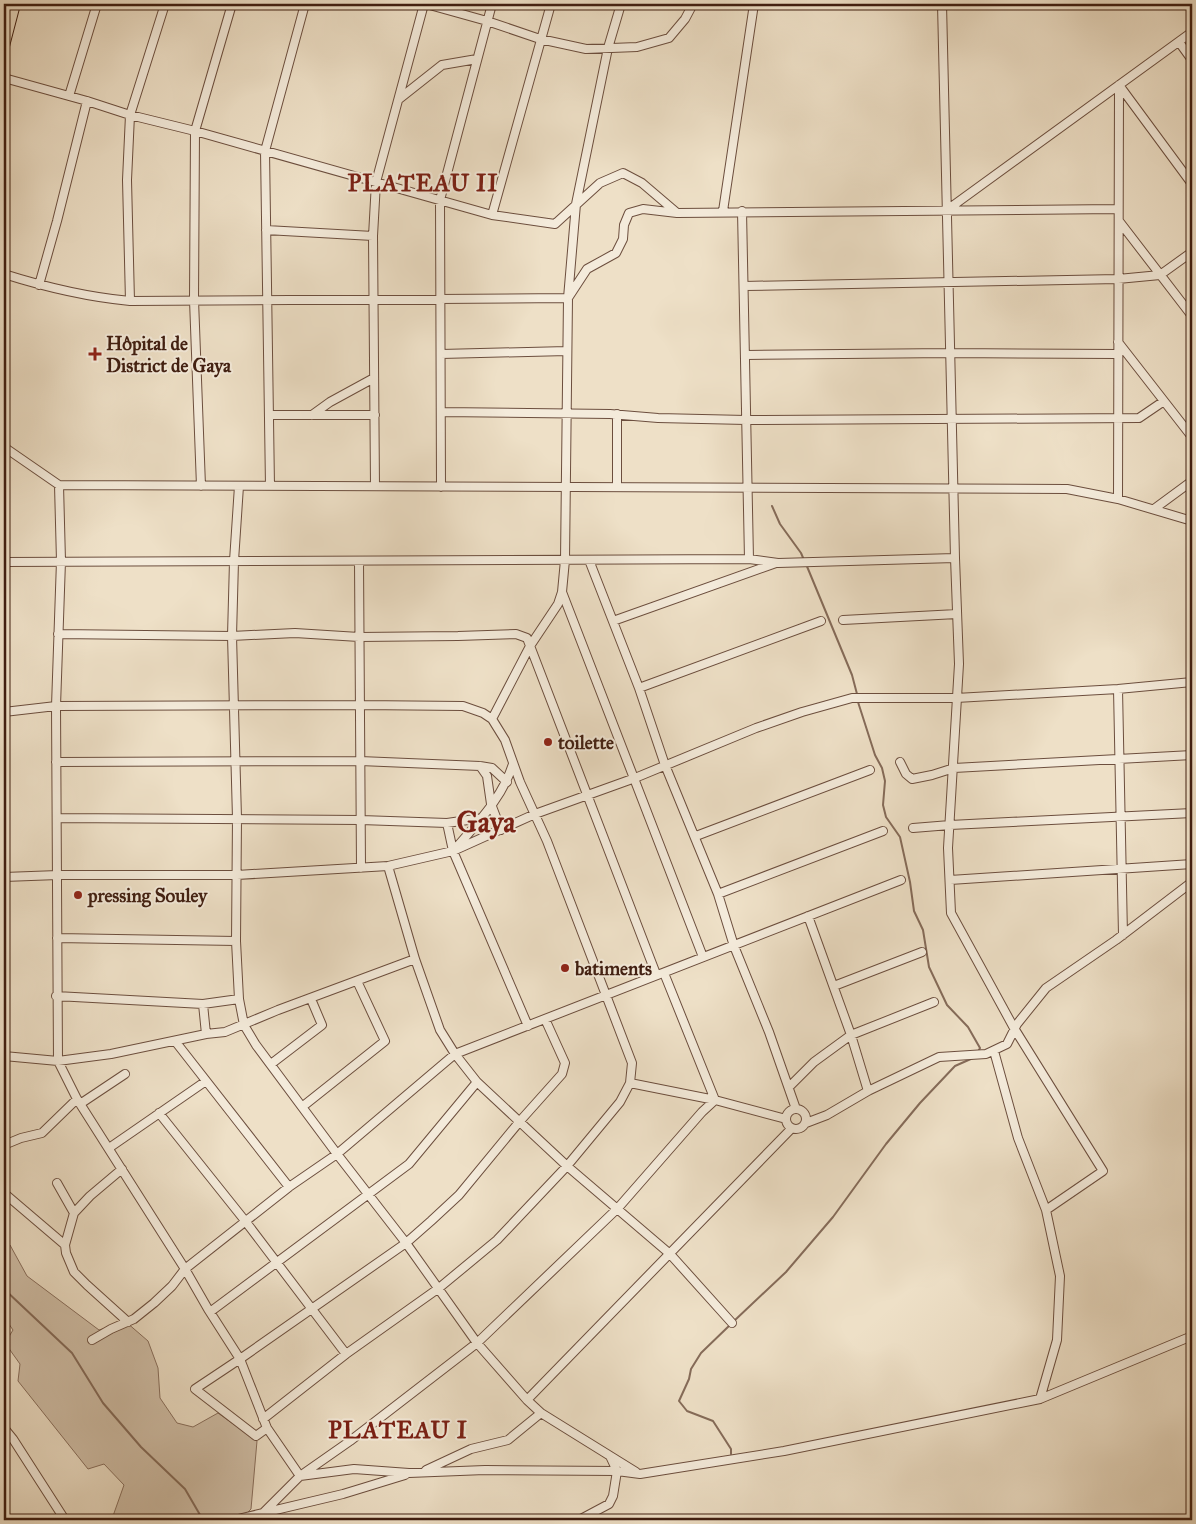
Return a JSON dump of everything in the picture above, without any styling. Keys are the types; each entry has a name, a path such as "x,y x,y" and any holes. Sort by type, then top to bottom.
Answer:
{"main road":[{"path":"4,46 15,4"}],"street":[{"path":"69,96 96,4"},
{"path":"130,301 127,180 130,115 165,4"},
{"path":"201,486 194,300 195,131 232,4"},
{"path":"270,486 265,151 305,4"},
{"path":"375,486 373,236 376,182 425,4 487,21 540,39 586,49 637,47 669,38 685,19 693,4"},
{"path":"441,487 440,200 492,4"},
{"path":"492,214 550,4"},
{"path":"492,719 530,646 558,604 562,592 566,487 568,298 576,204 608,48 621,4"},
{"path":"723,211 754,4"},
{"path":"942,4 959,664 956,698 958,712 948,848 951,912 1014,1028 1103,1171 1046,1210"},
{"path":"947,210 1192,32"},
{"path":"1179,42 1192,60"},
{"path":"398,100 442,64 477,59"},
{"path":"4,78 130,115 195,131 492,214 555,224 600,183 623,173 642,183 677,213"},
{"path":"1119,85 1192,184"},
{"path":"1118,499 1119,85"},
{"path":"40,285 87,101"},
{"path":"568,298 587,269 616,253 623,239 624,225 629,213 643,209 677,213 723,211 1118,209"},
{"path":"742,211 749,559"},
{"path":"1118,221 1192,316"},
{"path":"266,230 373,236"},
{"path":"744,286 1118,279 1160,275 1192,252"},
{"path":"4,274 40,285 96,298 130,301 568,298"},
{"path":"1118,342 1192,437"},
{"path":"441,354 567,351"},
{"path":"746,355 1118,354"},
{"path":"312,416 330,402 374,378"},
{"path":"441,412 618,414 658,418 746,420 1139,418 1164,401"},
{"path":"617,487 618,414"},
{"path":"269,416 375,415"},
{"path":"4,447 60,485 1067,489 1118,499 1192,521"},
{"path":"1154,510 1192,481"},
{"path":"60,485 61,561 56,706 58,875 56,996 58,1060 78,1101 240,1359 267,1428 300,1476"},
{"path":"239,486 232,636 237,818 236,941 239,999 244,1025 256,1045 406,1243 477,1343 527,1400 541,1413 640,1474"},
{"path":"4,562 749,559 778,563 955,558"},
{"path":"589,560 639,688 665,765 696,836 718,894 734,946 796,1109 805,1114 806,1123"},
{"path":"359,561 361,868"},
{"path":"613,621 778,563"},
{"path":"562,592 703,957"},
{"path":"843,620 957,614"},
{"path":"639,688 821,621"},
{"path":"58,634 232,636 296,633 359,636 516,634 527,638 586,795 660,974 715,1100"},
{"path":"4,877 58,875 237,875 388,866 453,850 535,814 635,778 774,722 852,698 956,698 1118,689 1192,682"},
{"path":"1118,689 1122,935"},
{"path":"4,712 56,706 360,704 462,706 483,713 492,719 505,740 513,764 547,841 632,1063 630,1083 620,1102 567,1166 497,1240 439,1288 346,1354 263,1419"},
{"path":"900,762 906,774 912,779 954,768 1192,756"},
{"path":"56,762 360,761 480,766 492,768 507,782"},
{"path":"453,850 492,804 507,782 513,764"},
{"path":"480,766 487,776 492,804 500,830"},
{"path":"696,836 870,770"},
{"path":"913,828 1192,813"},
{"path":"57,818 237,818 447,823 482,818"},
{"path":"447,823 453,850 528,1026"},
{"path":"718,894 883,831"},
{"path":"950,880 1192,864"},
{"path":"388,866 415,959 440,1030 455,1054 478,1082 567,1166 670,1254 732,1323"},
{"path":"92,1340 128,1322 154,1303 185,1270 289,1187 337,1154 455,1054 901,880"},
{"path":"796,1109 788,1113 787,1124 792,1128 801,1128 806,1123 827,1115 868,1092 939,1057 986,1054 1007,1044 1012,1037 1014,1028 1030,1005 1046,988 1122,935 1192,882"},
{"path":"808,916 852,1035 868,1092"},
{"path":"57,938 236,941"},
{"path":"834,986 922,952"},
{"path":"4,1056 58,1060 111,1054 206,1034 225,1032 278,1010 415,959"},
{"path":"302,1107 385,1041 357,980"},
{"path":"56,996 203,1004 239,999"},
{"path":"271,1064 322,1025 311,998"},
{"path":"789,1087 814,1062 852,1035 934,1002"},
{"path":"203,1004 206,1034"},
{"path":"267,1428 256,1436 196,1389 406,1243 432,1222 458,1195 562,1074 565,1063 545,1019"},
{"path":"175,1041 289,1187"},
{"path":"994,1051 1018,1138 1046,1210 1060,1276 1057,1340 1040,1399"},
{"path":"4,1145 21,1138 42,1133 78,1101 125,1074"},
{"path":"109,1148 206,1081"},
{"path":"210,1312 410,1164 478,1082"},
{"path":"630,1083 715,1100 786,1119"},
{"path":"264,1512 300,1476 350,1441 477,1343 618,1208 702,1112 715,1100"},
{"path":"159,1113 246,1222 346,1354"},
{"path":"527,1400 792,1128"},
{"path":"122,1170 90,1196 74,1213 65,1245 66,1253 74,1272 128,1322"},
{"path":"57,1183 74,1213"},
{"path":"4,1193 65,1245"},
{"path":"300,1476 354,1469 409,1473 485,1470 617,1471 640,1474 784,1451 1040,1399 1192,1336"},
{"path":"422,1472 471,1450 508,1440 541,1413"},
{"path":"4,1428 65,1520"},
{"path":"579,1520 609,1504 617,1471 610,1456"},
{"path":"234,1520 249,1518 264,1512 343,1494 409,1473"}],"shaded area":[{"path":"10,1245 27,1276 99,1330 126,1322 148,1341 158,1368 160,1398 177,1423 193,1427 218,1413 257,1441 251,1509 240,1520 118,1520 113,1516 124,1485 104,1464 88,1469 18,1381 20,1364 5,1343 13,1330 4,1317 4,1250"}],"waterway":[{"path":"772,506 780,524 804,560"},
{"path":"806,564 852,675 857,694"},
{"path":"858,702 875,755 882,768 885,781 883,805 886,817 900,837 914,911 923,930 929,967 947,1005 968,1027 980,1048 978,1052"},
{"path":"734,1321 786,1272 833,1217 886,1144 920,1103 955,1066 973,1058"},
{"path":"4,1289 72,1353 103,1403 141,1447 185,1489 203,1520"},
{"path":"731,1324 701,1353 691,1369 689,1379 679,1401 687,1411 713,1421 731,1449 731,1454"}],"place":[{"name":"Hôpital de District de Gaya","path":"95,354"},
{"name":"toilette","path":"548,742"},
{"name":"pressing Souley","path":"78,895"},
{"name":"batiments","path":"565,968"}],"district":[{"name":"PLATEAU II","path":"423,183"},
{"name":"Gaya","path":"486,822"},
{"name":"PLATEAU I","path":"398,1430"}]}
